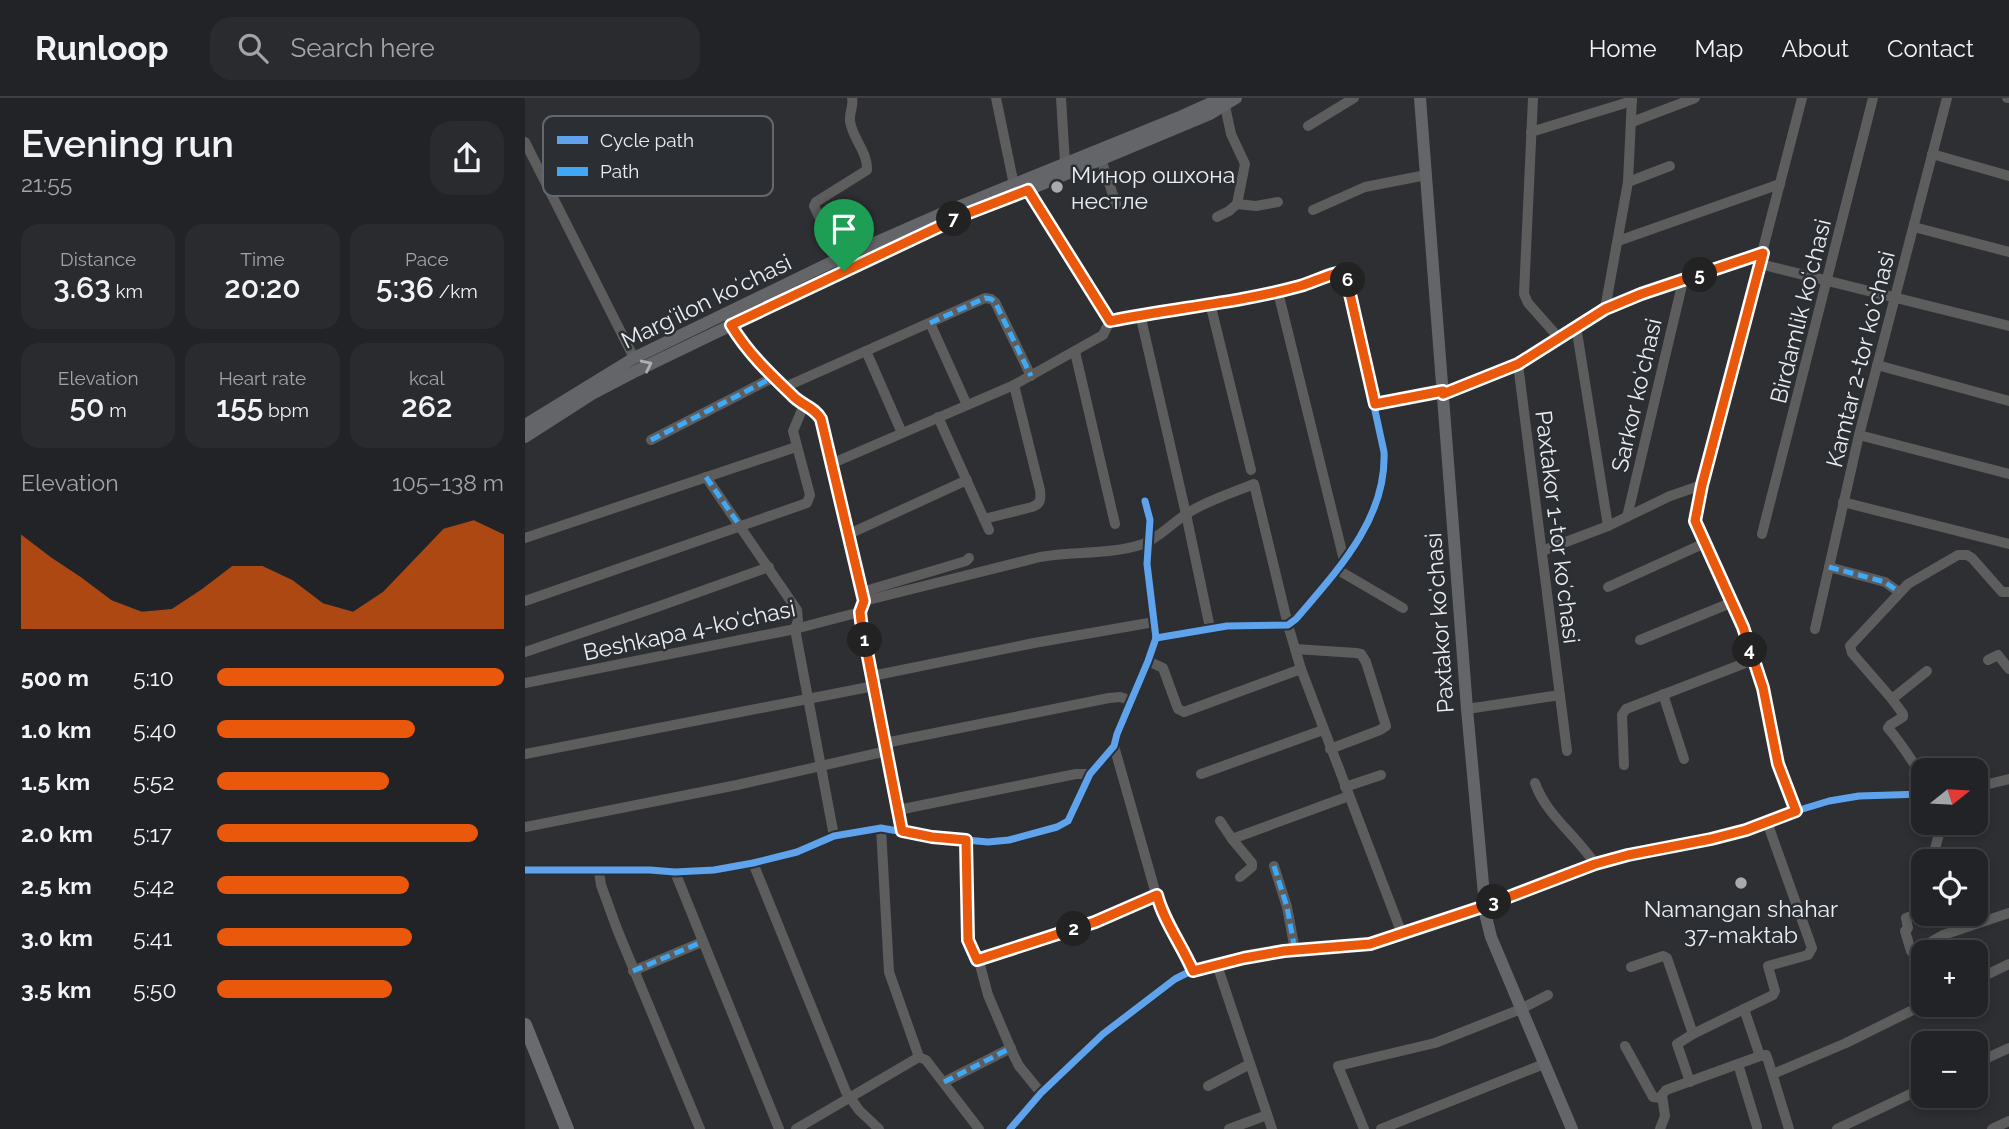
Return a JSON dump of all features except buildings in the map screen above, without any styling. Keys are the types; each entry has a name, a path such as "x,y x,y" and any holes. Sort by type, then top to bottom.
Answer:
{"highway":[{"path":"525,1025 567,1129"},
{"path":"525,1051 557,1129"}],"main road":[{"name":"Margʻilon koʻchasi","path":"525,425 634,358 838,259 1065,163 1182,116 1236,98"},
{"name":"Paxtakor koʻchasi","path":"1420,98 1467,709 1485,906 1491,937 1544,1064 1567,1128"},
{"name":"Margʻilon koʻchasi","path":"525,437 614,383 731,325 966,214 1210,114 1223,102"}],"street":[{"path":"844,271 814,206 816,202 867,170 866,160 850,119 852,98"},
{"path":"996,98 1014,184"},
{"path":"1061,98 1065,163"},
{"path":"1308,126 1354,98"},
{"path":"1533,98 1524,294 1528,303 1559,338"},
{"path":"1632,122 1695,98"},
{"path":"1796,811 1778,764 1763,688 1733,602 1695,521 1702,485 1803,98"},
{"name":"Birdamlik koʻchasi","path":"1762,534 1873,98"},
{"name":"Kamtar 2-tor koʻchasi","path":"1815,629 1893,298 1947,98"},
{"path":"1531,132 1632,99 1628,181 1605,309"},
{"path":"1217,217 1237,204 1245,164 1231,134 1223,102"},
{"path":"525,142 543,178"},
{"path":"1932,154 2009,176"},
{"path":"1101,159 1116,204"},
{"path":"1628,181 1670,166"},
{"path":"1313,210 1365,187 1426,175"},
{"path":"1618,240 1780,184"},
{"path":"1028,190 1110,321"},
{"path":"552,196 634,358"},
{"path":"1237,204 1256,206 1277,202"},
{"path":"1914,227 2009,253"},
{"path":"1375,404 1443,393 1518,364 1605,309 1641,294 1761,258 1827,281 2009,326"},
{"path":"1110,321 1260,296 1342,271 1347,275 1384,452 1381,485 1364,532 1338,570 1296,619 1288,625 1210,628 1156,638"},
{"name":"Sarkor koʻchasi","path":"1627,517 1683,281"},
{"path":"1278,292 1344,560"},
{"path":"785,387 985,298 995,302 1031,376"},
{"path":"1210,303 1251,470"},
{"path":"1140,314 1210,628"},
{"path":"833,463 1014,385 1103,335 1110,321"},
{"path":"930,323 967,405"},
{"path":"731,325 743,346 804,405 814,409 821,419 863,596 860,612 902,831"},
{"path":"1576,326 1608,526"},
{"path":"866,351 902,433"},
{"path":"1076,352 1115,524"},
{"name":"Paxtakor 1-tor koʻchasi","path":"1518,364 1567,751"},
{"path":"1877,365 2009,401"},
{"path":"651,440 774,377"},
{"path":"984,519 1032,507 1041,501 1014,385"},
{"path":"525,601 799,506 809,500 810,495 793,431 804,405"},
{"path":"938,417 989,530"},
{"path":"1859,435 2009,474"},
{"path":"525,538 796,447"},
{"path":"706,477 795,606 795,629 834,836"},
{"path":"849,534 967,480"},
{"path":"863,596 1040,557 1110,551 1147,542 1198,507 1254,484 1301,668 1402,934"},
{"path":"1542,551 1702,485"},
{"path":"525,870 714,870 797,852 834,836 881,828 932,837 988,842 1009,840 1064,825 1072,817 1090,774 1114,746 1156,638 1147,564 1150,520 1145,501"},
{"path":"1843,502 2009,544"},
{"path":"1608,587 1705,543"},
{"path":"1911,760 1906,749 1888,728 1903,717 1902,712 1850,650 1852,642 1908,584 1963,554 1972,558 2002,592 2009,592"},
{"path":"863,596 969,558"},
{"path":"525,652 769,567"},
{"path":"1829,567 1885,582 1899,592"},
{"path":"1338,570 1403,608"},
{"path":"1640,640 1733,602"},
{"name":"Beshkapa 4-koʻchasi","path":"525,684 795,629 860,612"},
{"path":"525,754 808,699 1034,643 1154,622"},
{"path":"1296,649 1356,653 1361,654 1366,662 1387,726 1330,749"},
{"path":"1988,660 1998,655 2009,669"},
{"path":"1624,765 1623,712 1626,709 1753,660"},
{"path":"1148,661 1163,668 1178,709 1184,712 1301,668"},
{"path":"1892,699 1927,671"},
{"path":"1663,694 1684,760"},
{"path":"1467,709 1560,695"},
{"path":"525,827 723,788 886,747 1109,698 1130,700"},
{"path":"1201,774 1324,730"},
{"path":"1114,746 1161,912 1178,937 1193,971"},
{"path":"898,810 1076,774 1090,774"},
{"path":"1232,839 1381,775"},
{"path":"1988,784 2009,779"},
{"path":"1535,783 1543,802 1586,850 1595,864"},
{"path":"1010,1129 1041,1093 1111,1028 1175,979 1193,971 1244,958 1295,950 1370,944 1485,906 1595,864 1711,839 1845,797 1911,794"},
{"path":"1220,821 1252,865 1240,877"},
{"path":"1690,1082 1677,1044 1773,995 1775,991 1768,966 1808,955 1812,948 1767,822"},
{"path":"881,828 889,972 919,1057 926,1060 979,1129"},
{"path":"966,840 968,940 1019,1066 1041,1093"},
{"path":"753,863 846,1092 859,1110 879,1129"},
{"path":"1274,866 1287,908 1295,950"},
{"path":"599,871 601,885 633,971 700,1129"},
{"path":"675,872 779,1129"},
{"path":"978,961 1095,922 1157,895"},
{"path":"1988,920 2009,913"},
{"path":"1911,916 1906,918 1908,928 1905,931 1911,951 1972,926"},
{"path":"633,971 702,942"},
{"path":"1630,967 1663,956 1668,958 1693,1034"},
{"path":"1988,974 2009,964"},
{"path":"1217,965 1272,1129"},
{"path":"1364,1129 1338,1066 1435,1043 1521,1009 1548,995"},
{"path":"1744,1009 1760,1056"},
{"path":"1773,1074 1846,1043 1911,1011"},
{"path":"1625,1046 1653,1097 1661,1098"},
{"path":"944,1082 1011,1048"},
{"path":"1988,1058 2009,1048"},
{"path":"1660,1129 1665,1116 1661,1098 1666,1090 1763,1055 1767,1057 1773,1074 1789,1129"},
{"path":"803,1128 919,1057"},
{"path":"1208,1086 1249,1064"},
{"path":"1381,1129 1544,1064"},
{"path":"1738,1064 1757,1128"},
{"path":"1837,1129 1911,1094"},
{"path":"1229,1129 1267,1115"},
{"path":"1993,1129 2009,1121"}],"marked path":[{"path":"930,323 985,298 991,299 995,302 1031,376"},
{"path":"651,440 774,377"},
{"path":"1375,404 1442,391"},
{"path":"706,477 740,526"},
{"path":"1829,567 1885,582 1899,592"},
{"path":"1274,866 1287,907 1295,950"},
{"path":"633,971 702,942"},
{"path":"944,1082 1011,1048"}],"cycle path":[{"path":"1110,321 1253,297 1345,272 1384,452 1383,476 1368,522 1342,563 1296,619 1288,625 1227,626 1156,638"},
{"path":"525,870 714,870 797,852 834,836 881,828 932,837 988,842 1009,840 1057,827 1068,821 1090,774 1114,746 1156,638 1147,564 1150,520 1145,501"},
{"path":"1010,1129 1041,1093 1103,1034 1175,979 1193,970 1284,951 1370,944 1485,906 1595,864 1746,830 1829,801 1859,796 1911,794"}],"place":[{"name":"Минор ошхона нестле","path":"1057,187"},
{"name":"Namangan shahar 37-maktab","path":"1741,883"}],"route":[{"path":"1028,190 1110,321 1260,296 1329,277 1336,272 1345,272 1375,404 1443,391 1443,394 1518,364 1605,309 1641,294 1763,253 1695,521 1743,627 1763,688 1778,764 1796,811 1746,830 1595,864 1485,906 1370,944 1284,951 1193,971 1178,937 1161,912 1157,895 1095,922 978,961 968,940 966,840 902,831 861,621 860,612 864,601 821,419 814,409 793,397 743,346 731,325 844,271 966,214 1028,190"}]}
